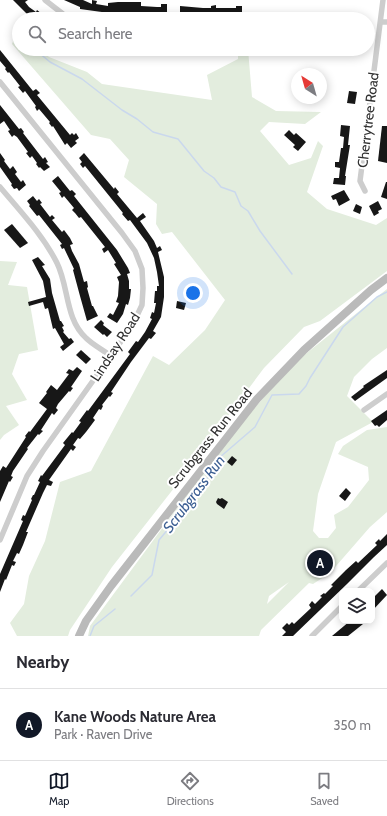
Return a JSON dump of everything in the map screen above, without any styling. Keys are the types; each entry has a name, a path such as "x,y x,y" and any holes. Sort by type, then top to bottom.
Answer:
{"street":[{"path":"45,0 60,12"},
{"name":"Cherrytree Road","path":"365,191 360,180 384,22 383,0"},
{"name":"Lindsay Road","path":"0,82 135,251 142,269 143,288 142,304 132,326 43,451 27,476 0,540"},
{"path":"0,187 48,247 58,264 73,319 79,330 86,339 111,356"},
{"name":"Scrubgrass Run Road","path":"79,636 86,621 111,586 256,399 304,350 370,290 387,278"},
{"path":"364,410 387,394"},
{"path":"361,588 387,563"},
{"path":"312,636 339,609"}],"green space":[{"path":"22,56 48,56 87,72 102,84 212,100 207,75 238,59 238,56 249,56 252,97 276,111 321,112 305,124 269,122 260,131 289,165 311,158 318,141 323,146 307,192 327,209 376,225 387,218 387,271 320,321 304,327 264,368 178,483 112,567 70,630 68,636 17,636 10,623 24,604 29,576 45,541 60,482 91,471 153,356 169,365 205,330 225,300 172,232 162,234 156,224 157,204 124,177 129,160 110,139 91,135"},
{"path":"0,261 17,262 8,285 27,287 38,350 19,354 12,374 27,400 6,406 19,425 4,435 0,440"},
{"path":"387,289 387,348 372,359 354,377 347,396 373,422 336,442 318,494 313,531 319,538 328,538 336,528 334,515 348,507 369,480 368,467 338,454 343,446 367,430 387,427 387,512 370,527 330,573 313,584 309,583 261,630 259,636 88,636 90,626 231,435 293,364","holes":["289,582 267,604 269,596"]}],"building":[{"path":"13,0 28,0 25,2 36,12 25,12"},
{"path":"64,0 83,0 92,4 92,0 97,1 96,4 108,6 108,3 118,2 141,2 141,6 157,7 161,7 161,4 167,4 167,12 102,12 80,9 80,7"},
{"path":"216,5 216,8 236,8 236,6 242,6 242,12 180,12 180,6 211,8 211,6"},
{"path":"0,50 33,91 36,89 40,93 37,95 70,135 72,133 74,135 76,133 79,138 75,141 77,143 71,148 67,143 65,145 53,126 52,127 49,123 50,122 39,109 37,111 36,106 25,91 23,93 18,87 20,86 9,72 8,73 0,61"},
{"path":"349,91 357,92 355,104 347,103"},
{"path":"0,105 19,129 21,128 24,132 23,133 43,159 45,157 48,162 46,163 50,167 44,171 40,167 39,168 32,156 30,158 26,153 28,152 17,137 14,135 12,137 8,131 10,130 4,121 0,124"},
{"path":"341,125 350,126 348,145 350,145 345,185 333,184 334,178 339,178 340,168 335,167 335,162 339,162 341,148 343,148 344,137 340,136"},
{"path":"382,126 387,126 387,163 378,161"},
{"path":"289,130 294,135 296,133 306,142 298,151 293,147 295,145 284,135"},
{"path":"0,153 10,169 13,166 17,172 15,174 21,182 23,180 26,185 19,191 17,188 14,189 0,167"},
{"path":"84,153 114,189 115,187 119,192 117,194 137,218 143,213 146,217 140,221 157,248 160,246 162,250 158,252 164,277 164,297 161,317 153,331 156,333 151,339 149,338 131,362 111,392 113,393 102,405 101,410 99,409 93,418 95,420 80,439 78,438 73,445 76,447 73,451 71,449 49,480 53,482 51,486 47,485 43,493 26,532 28,532 23,545 19,554 17,553 13,561 16,562 14,566 12,565 0,592 0,574 23,521 21,520 23,515 25,516 32,500 31,499 40,482 38,481 41,475 42,476 65,445 63,443 72,432 73,433 81,422 79,421 130,354 128,352 136,341 138,342 145,332 152,319 150,318 152,312 154,313 156,303 154,303 155,291 157,291 157,286 159,286 157,272 154,258 147,243 130,220 128,221 122,214 123,213 85,166 83,168 80,164 82,162 79,158"},
{"path":"58,176 70,191 72,190 76,194 74,196 117,250 128,268 130,273 127,274 129,289 131,289 130,298 128,305 126,304 123,314 117,323 107,317 110,313 113,315 119,303 116,302 119,282 117,277 121,275 108,250 104,253 102,249 105,247 81,217 79,218 72,210 74,208 64,196 62,198 59,193 61,192 52,181"},
{"path":"387,182 387,199 381,197"},
{"path":"344,190 350,200 339,206 336,199 333,200 331,196"},
{"path":"33,196 37,201 39,199 42,203 40,204 50,217 52,215 55,218 52,220 62,232 64,230 70,238 73,244 70,245 72,251 79,264 84,282 87,281 87,288 92,306 98,316 87,321 73,270 74,269 64,248 62,249 60,245 62,244 39,215 37,216 29,206 30,205 27,201"},
{"path":"378,201 382,209 374,216 369,206"},
{"path":"356,204 362,207 360,214 353,211"},
{"path":"12,224 28,243 20,248 4,230"},
{"path":"38,257 45,265 42,266 50,279 52,293 60,321 64,326 62,327 63,332 74,342 63,351 60,347 64,344 55,328 53,329 48,308 45,309 43,302 29,306 28,302 46,297 43,281 32,260"},
{"path":"177,301 186,303 184,310 176,308"},
{"path":"101,320 104,323 103,325 112,332 107,337 94,327"},
{"path":"81,350 91,359 86,364 76,355"},
{"path":"77,367 82,371 71,387 73,388 58,404 56,408 58,410 54,415 52,413 41,430 43,431 39,435 38,434 27,448 28,449 13,471 11,476 13,477 10,482 9,481 0,502 0,471 3,466 6,468 26,437 25,436 29,431 30,432 47,409 39,403 51,385 57,390 69,374 66,373 69,369 73,371"},
{"path":"387,370 387,378 355,401 351,397 364,387 363,386"},
{"path":"387,410 387,420 379,427 377,425 375,426 371,421"},
{"path":"232,456 237,460 232,466 227,462"},
{"path":"346,488 351,493 345,501 339,496"},
{"path":"218,498 222,498 228,502 224,509 217,504 216,502"},
{"path":"387,534 387,545 347,584 343,588 339,588 339,592 293,636 282,636 286,632 282,628 287,623 289,625 292,622 294,624 311,608 309,605 312,601 315,604 322,597 320,596 324,593 325,594 333,586 331,585 346,570 356,561 358,563 377,545 375,543 379,539 380,541"},
{"path":"382,589 387,595 375,608 375,596"},
{"path":"346,624 363,624 348,636 332,636"}],"waterway":[{"path":"43,56 50,62 82,79 153,132 178,139 204,171 214,178 221,187 235,192 241,206 248,211 260,231 292,274"},
{"name":"Scrubgrass Run","path":"131,596 152,575 159,540 201,490 219,458 255,427 272,395 299,394 306,386 343,327 377,297 387,292"},
{"name":"Scrubgrass Run","path":"90,636 94,626 115,609"}],"place":[{"name":"Kane Woods Nature Area","path":"320,563"}]}
